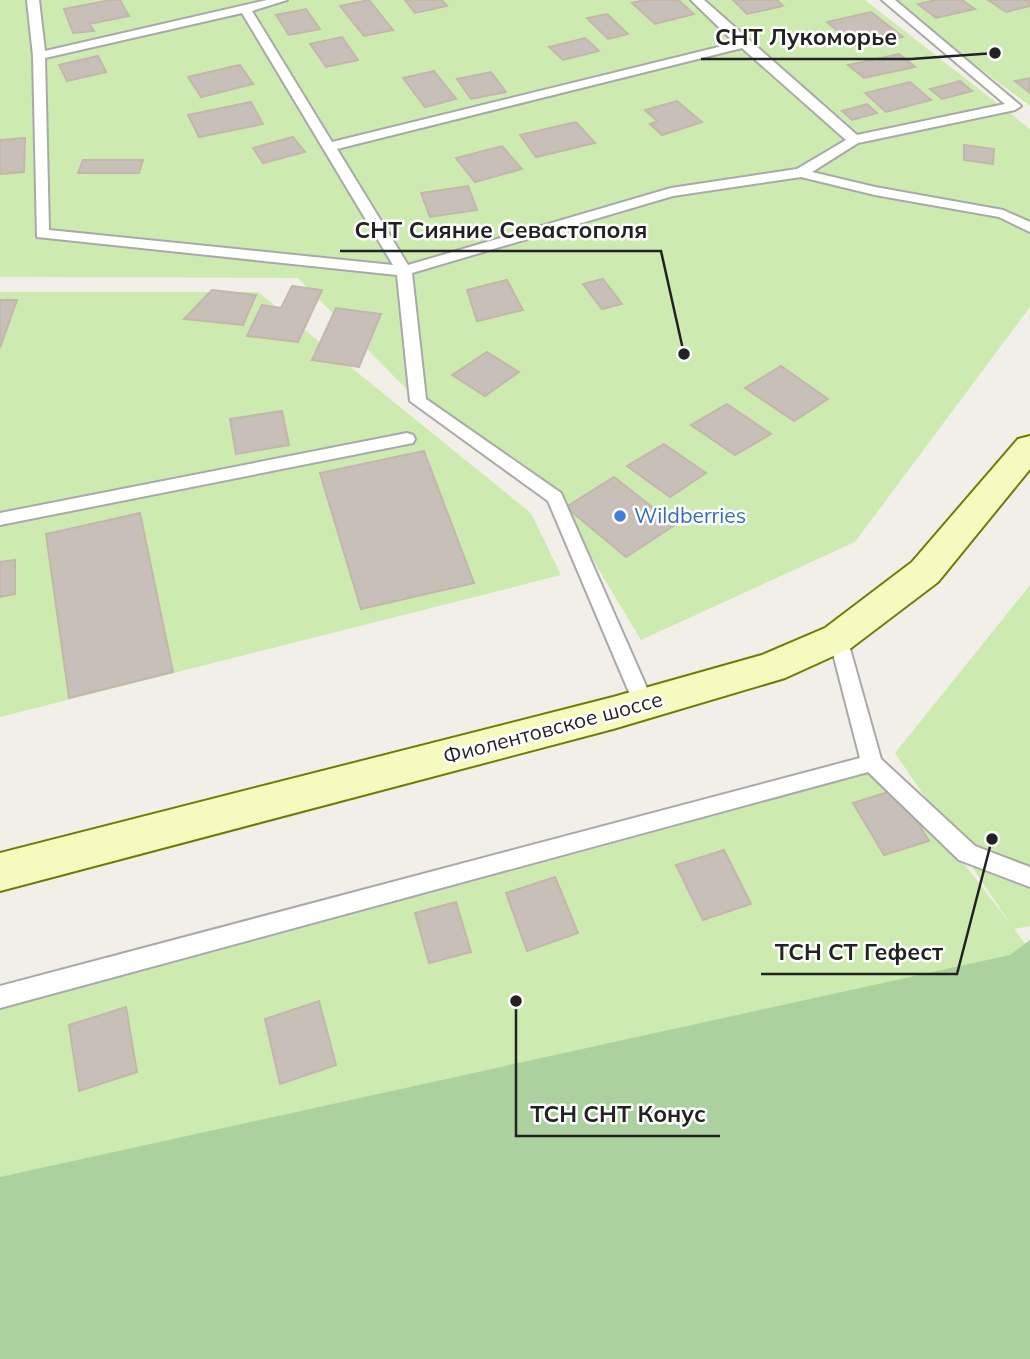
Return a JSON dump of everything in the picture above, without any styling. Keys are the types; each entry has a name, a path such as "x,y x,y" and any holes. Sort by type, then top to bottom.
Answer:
{"main road":[{"name":"Фиолентовское шоссе","path":"0,872 644,704 771,667 838,638 925,572 1030,447"}],"lane":[{"path":"33,0 39,56 42,234 404,271 671,192 800,173 875,191 1003,214 1030,228"},
{"path":"39,56 281,0"},
{"path":"696,0 853,140"},
{"path":"800,173 853,140 1015,106 888,0"},
{"path":"245,9 404,271 418,401 555,497 644,704"},
{"path":"329,147 744,44"},
{"path":"0,519 407,439"},
{"path":"838,638 872,763 967,853 1030,877"},
{"path":"0,997 872,763"}],"green space":[{"path":"0,0 865,0 1030,129 1030,307 855,542 641,640 555,497 418,401 298,278 0,277"},
{"path":"889,0 1030,0 1030,106"},
{"path":"0,292 258,292 531,513 561,575 0,717"},
{"path":"1030,585 1030,926 1014,929 1030,950 0,1248 0,1008 890,767 1012,926 895,753"},
{"path":"1030,940 1030,1359 0,1359 0,1177 1010,955"}],"building":[{"path":"120,0 129,16 89,24 94,31 73,33 64,9"},
{"path":"369,0 393,30 364,36 340,6"},
{"path":"405,0 442,0 447,6 415,13"},
{"path":"644,0 678,0 694,14 655,24 632,3"},
{"path":"733,0 777,0 783,6 747,14"},
{"path":"936,0 962,0 975,9 936,18 918,4"},
{"path":"988,0 1030,0 1030,6 1006,12"},
{"path":"306,9 320,29 289,35 276,15"},
{"path":"871,12 903,37 858,48 827,22"},
{"path":"607,14 628,34 608,39 587,18"},
{"path":"342,37 358,60 326,67 310,44"},
{"path":"585,38 599,51 563,60 549,47"},
{"path":"899,54 915,67 864,78 848,65"},
{"path":"98,56 106,72 67,81 59,65"},
{"path":"240,65 253,84 201,97 188,77"},
{"path":"434,71 456,99 425,107 403,78"},
{"path":"491,72 506,92 471,99 457,79"},
{"path":"1030,78 1030,93 1015,81"},
{"path":"960,81 972,91 942,99 930,89"},
{"path":"910,82 931,100 886,112 865,93"},
{"path":"677,101 702,122 662,135 650,124 657,121 645,110"},
{"path":"251,102 263,124 199,137 188,115"},
{"path":"867,104 877,113 852,120 842,111"},
{"path":"576,122 595,143 536,157 520,135"},
{"path":"293,137 305,152 263,163 253,148"},
{"path":"25,138 24,172 0,174 0,140"},
{"path":"964,145 994,149 993,164 964,160"},
{"path":"502,146 522,169 475,182 456,158"},
{"path":"83,160 143,160 139,173 78,173"},
{"path":"468,186 477,210 430,217 421,193"},
{"path":"603,279 622,304 602,309 583,284"},
{"path":"507,280 523,310 477,321 467,290"},
{"path":"292,286 322,290 298,342 247,336 262,305 281,308"},
{"path":"212,290 256,295 243,325 184,319"},
{"path":"0,300 17,300 0,348"},
{"path":"336,308 381,314 359,367 312,360"},
{"path":"487,352 519,372 485,396 452,375"},
{"path":"781,366 828,399 794,421 745,388"},
{"path":"727,404 771,434 735,455 691,425"},
{"path":"282,411 289,445 236,454 230,419"},
{"path":"664,444 706,473 670,497 627,466"},
{"path":"424,451 474,583 361,609 320,473"},
{"name":"Wildberries","path":"614,477 675,525 626,557 566,507"},
{"path":"140,513 173,672 69,698 46,534"},
{"path":"15,560 15,594 0,597 0,562"},
{"path":"897,789 929,841 884,855 853,803"},
{"path":"724,850 751,904 703,920 676,865"},
{"path":"555,877 578,933 527,951 506,893"},
{"path":"456,902 471,952 429,963 415,913"},
{"path":"319,1001 336,1065 280,1084 265,1019"},
{"path":"126,1007 137,1072 79,1091 69,1025"}],"place":[{"name":"СНТ Лукоморье","path":"995,53"},
{"name":"СНТ Сияние Севастополя","path":"684,354"},
{"name":"Wildberries","path":"620,516"},
{"name":"ТСН СТ Гефест","path":"992,839"},
{"name":"ТСН СНТ Конус","path":"516,1001"}]}
